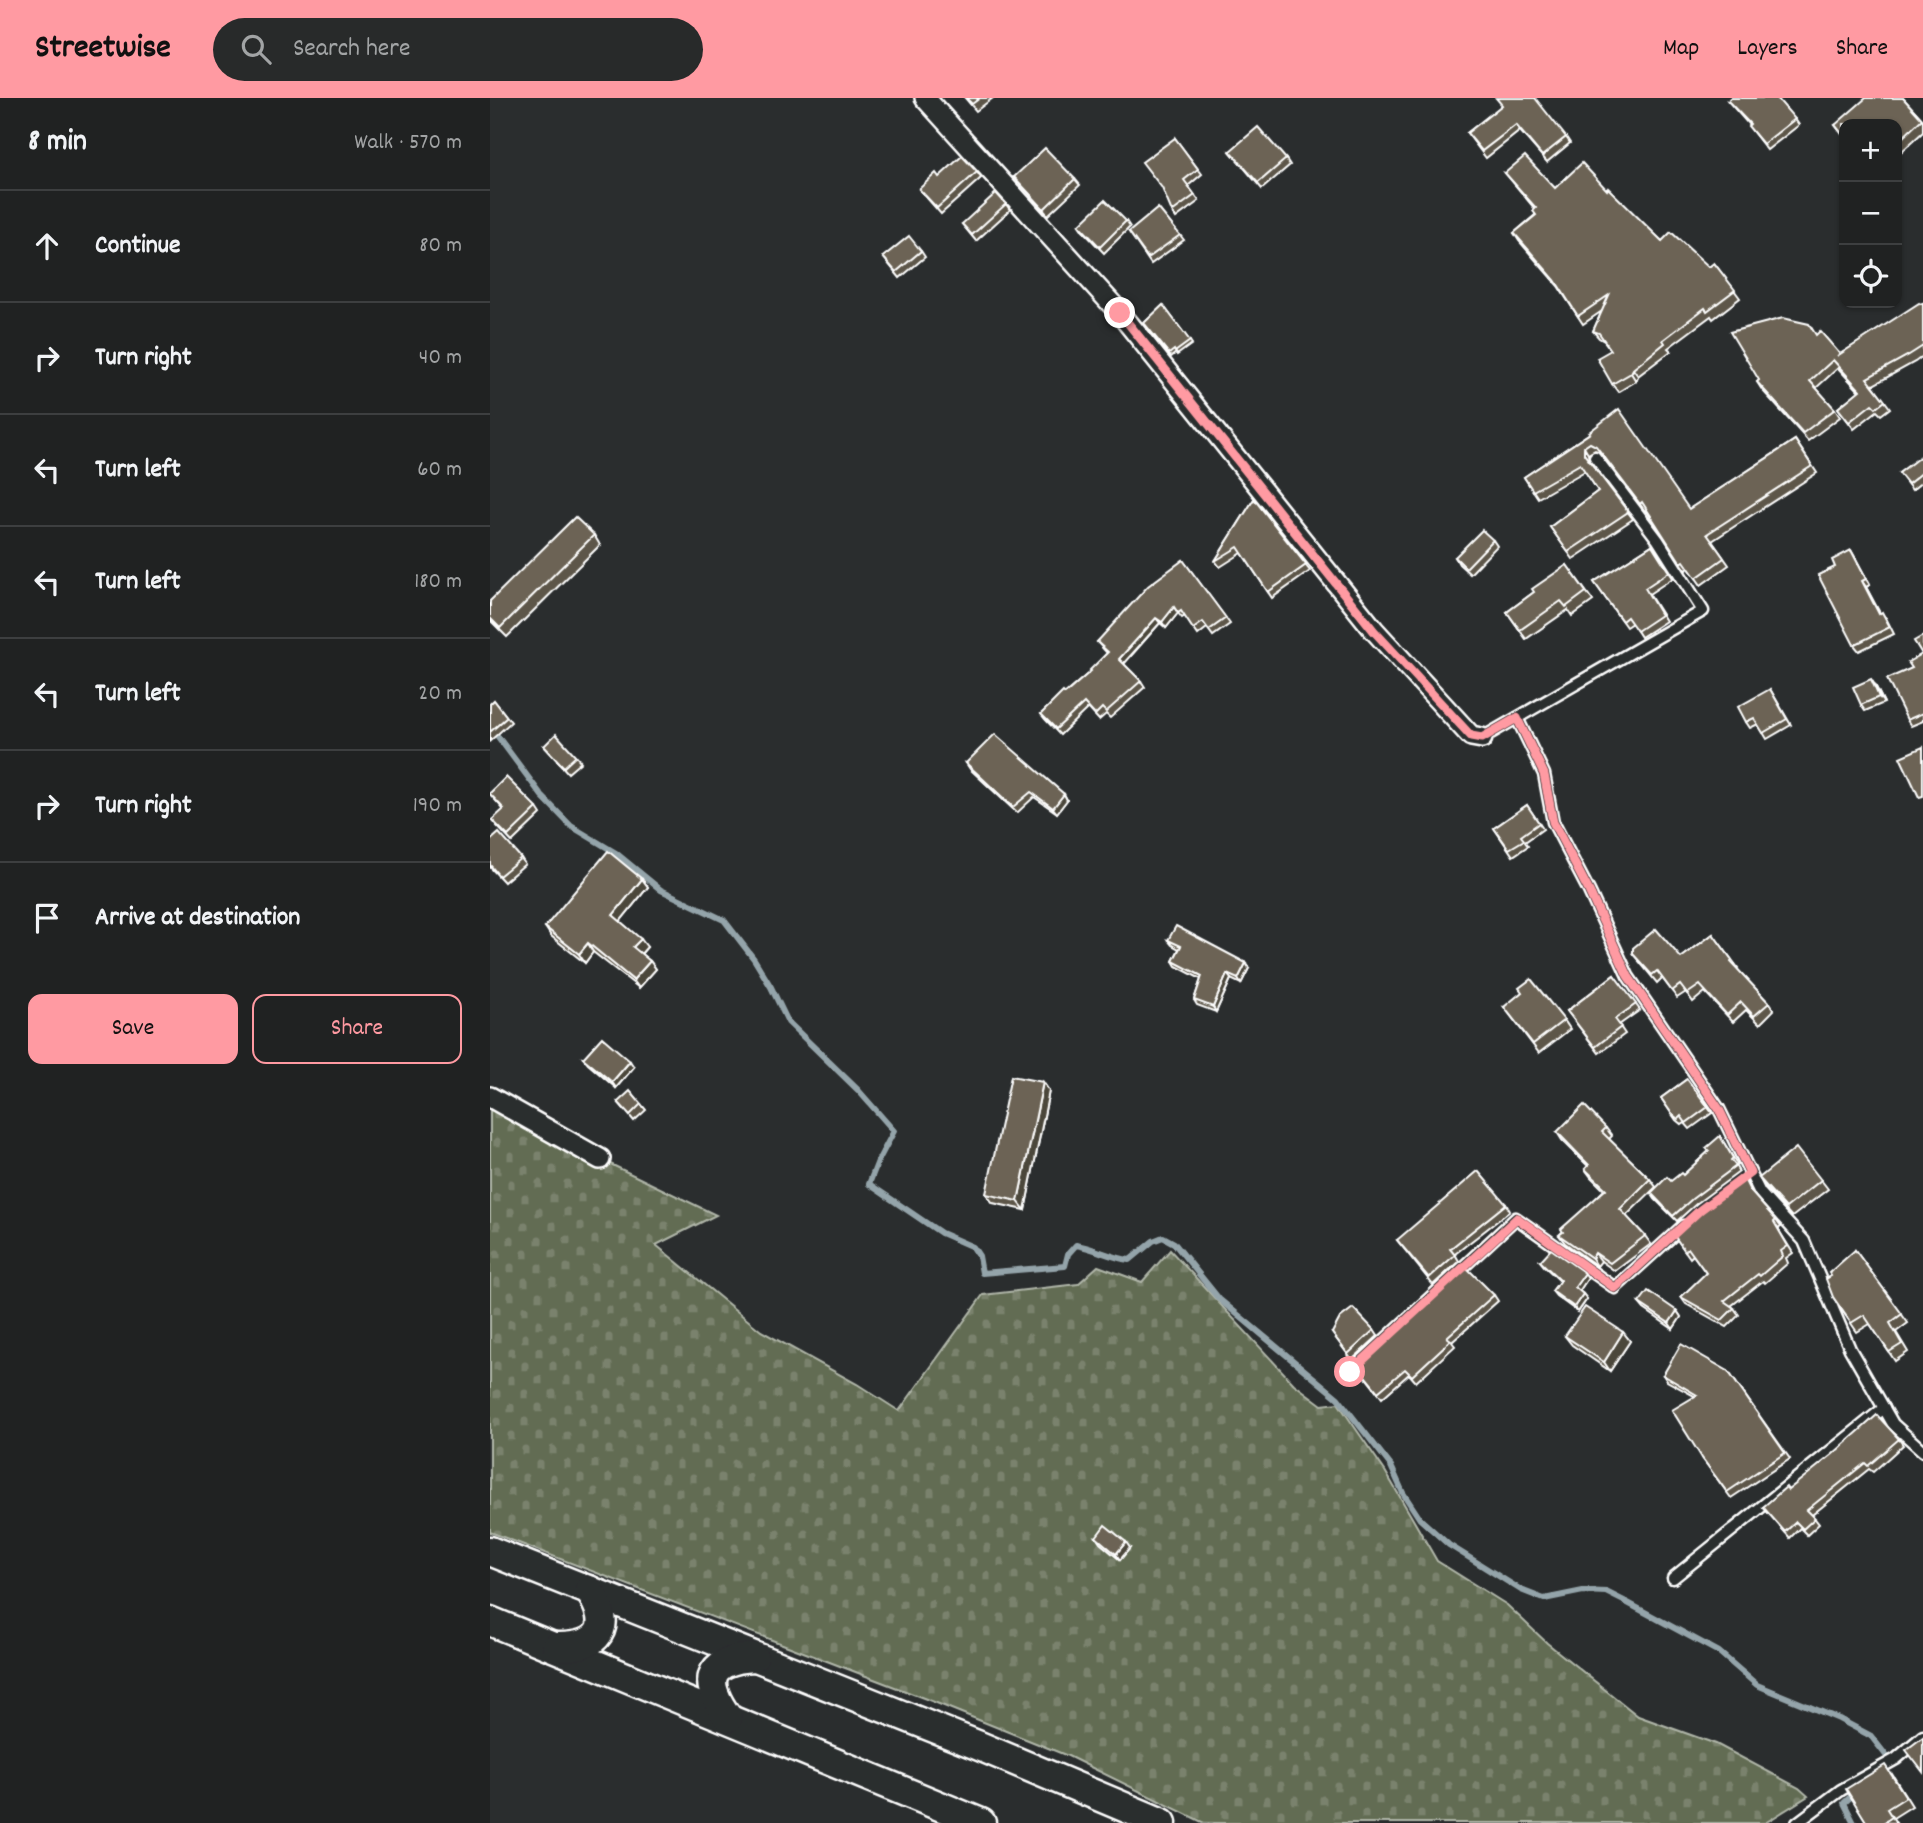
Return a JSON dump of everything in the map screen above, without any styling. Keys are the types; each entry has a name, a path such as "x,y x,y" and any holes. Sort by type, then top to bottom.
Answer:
{"street":[{"path":"925,98 1120,313 1374,631 1471,736 1482,738"},
{"path":"490,1097 600,1159"},
{"path":"490,1550 977,1745 1162,1823"},
{"path":"553,1646 586,1645 597,1636 602,1621 600,1605 589,1590"},
{"path":"490,1620 981,1823"},
{"path":"727,1718 715,1700 711,1688 714,1675 722,1664 734,1658 754,1657"}],"lane":[{"path":"1482,738 1703,611 1658,540 1595,457"},
{"path":"1517,718 1544,774 1553,822 1589,891 1628,976 1719,1109 1760,1193 1804,1241 1850,1349 1884,1408 1894,1424 1923,1451"},
{"path":"1740,1181 1750,1173"},
{"path":"1350,1372 1517,1218 1615,1288 1690,1219"},
{"path":"1673,1578 1884,1408"},
{"path":"1797,1823 1841,1790 1891,1761 1923,1736"}],"green space":[{"path":"490,1097 600,1159 716,1215 656,1245 761,1331 857,1384 899,1411 983,1295 1078,1284 1098,1266 1142,1282 1170,1250 1294,1384 1322,1405 1338,1403 1385,1471 1437,1561 1507,1605 1547,1643 1638,1716 1716,1744 1799,1788 1808,1796 1765,1823 1204,1823 1068,1756 490,1532"}],"building":[{"path":"966,98 980,98 972,104"},
{"path":"1496,98 1535,98 1566,137 1542,156 1516,125 1482,151 1467,133 1502,105"},
{"path":"1731,98 1777,98 1795,119 1763,144 1748,126 1750,124 1728,101"},
{"path":"1866,98 1903,98 1922,119 1902,138 1902,119 1842,119"},
{"path":"1258,127 1286,159 1258,183 1230,151"},
{"path":"1175,138 1198,169 1184,180 1195,195 1172,212 1162,188 1142,162"},
{"path":"1045,148 1075,179 1044,209 1014,177"},
{"path":"962,156 977,172 937,208 919,189 936,173 939,177"},
{"path":"1525,156 1555,188 1582,163 1662,241 1671,232 1709,267 1714,263 1735,290 1707,311 1705,308 1663,340 1665,343 1631,373 1612,384 1597,358 1611,350 1599,333 1593,331 1609,295 1578,316 1555,280 1514,233 1536,215 1533,211 1536,208 1505,173"},
{"path":"996,193 1006,204 972,235 962,224"},
{"path":"1105,200 1126,221 1100,247 1079,225"},
{"path":"1158,208 1180,235 1148,258 1129,232"},
{"path":"909,236 921,251 896,272 883,257"},
{"path":"1923,303 1923,346 1867,378 1885,401 1876,408 1872,404 1849,422 1838,408 1860,390 1833,360 1810,381 1835,409 1803,433 1757,382 1759,380 1730,332 1783,318 1809,324 1816,335 1820,331 1840,354 1837,356"},
{"path":"1163,305 1190,341 1169,354 1144,323"},
{"path":"1619,409 1689,509 1795,440 1812,466 1707,534 1724,558 1696,578 1684,561 1681,563 1642,502 1640,504 1596,446 1590,443 1584,447 1584,454 1628,512 1568,552 1550,527 1598,491 1580,464 1533,491 1524,477 1590,433"},
{"path":"1922,455 1923,472 1908,484 1899,473"},
{"path":"1254,499 1306,565 1268,592 1238,547 1215,561"},
{"path":"575,517 594,535 500,628 490,618 490,601"},
{"path":"1482,530 1493,540 1466,568 1455,557"},
{"path":"1652,545 1669,572 1645,588 1661,615 1637,631 1627,617 1622,621 1594,582"},
{"path":"1851,550 1866,579 1862,581 1879,614 1882,612 1890,627 1854,645 1818,575 1835,567 1832,560"},
{"path":"1183,560 1226,618 1209,630 1203,622 1193,629 1181,611 1178,613 1174,607 1162,622 1156,618 1119,659 1141,681 1106,712 1102,708 1095,715 1084,703 1056,729 1041,714 1063,692 1065,694 1091,671 1108,652 1097,642 1148,586"},
{"path":"1567,565 1586,592 1566,607 1561,601 1520,630 1507,612 1534,592 1532,589"},
{"path":"1923,636 1923,713 1907,720 1887,679 1912,668 1908,662 1922,654 1914,641"},
{"path":"1871,679 1879,697 1861,705 1853,687"},
{"path":"1770,689 1787,719 1763,733 1754,718 1746,722 1738,707"},
{"path":"494,700 507,717 490,732 490,704"},
{"path":"556,734 576,756 564,767 544,746"},
{"path":"995,734 1064,794 1053,808 1031,792 1013,807 966,763"},
{"path":"1923,747 1923,796 1919,797 1900,757"},
{"path":"506,777 537,808 508,836 492,820 504,809 490,794"},
{"path":"1527,805 1539,823 1521,836 1524,840 1509,849 1494,828"},
{"path":"499,833 521,858 499,876 490,865 490,841"},
{"path":"608,851 642,879 613,915 641,939 633,947 650,961 633,980 588,943 579,954 545,927"},
{"path":"1176,926 1246,963 1238,979 1227,974 1213,1007 1194,1000 1202,976 1173,961 1181,946 1168,940"},
{"path":"1656,929 1681,958 1713,934 1731,962 1769,1003 1754,1016 1741,1002 1727,1015 1700,985 1687,994 1680,985 1672,991 1657,971 1652,975 1633,954 1633,948"},
{"path":"1614,975 1636,1004 1615,1019 1621,1027 1595,1047 1567,1011"},
{"path":"1531,979 1564,1020 1533,1044 1504,1007 1522,992 1519,988"},
{"path":"602,1037 630,1061 612,1082 583,1058"},
{"path":"1011,1076 1043,1082 1018,1201 986,1194"},
{"path":"1687,1079 1708,1107 1686,1123 1681,1116 1678,1119 1672,1114 1661,1098"},
{"path":"630,1091 641,1104 630,1115 618,1102"},
{"path":"1584,1105 1606,1128 1602,1132 1650,1179 1620,1209 1645,1236 1610,1263 1595,1253 1592,1258 1559,1235 1563,1232 1561,1229 1606,1189 1585,1169 1589,1165 1557,1132"},
{"path":"1720,1136 1736,1166 1673,1216 1651,1193 1667,1177 1671,1181 1681,1173 1683,1175 1709,1151 1706,1148"},
{"path":"1796,1148 1821,1180 1786,1208 1759,1178"},
{"path":"1478,1171 1506,1204 1450,1249 1455,1255 1429,1278 1397,1240"},
{"path":"1743,1177 1750,1191 1776,1220 1774,1222 1788,1246 1781,1251 1783,1256 1760,1276 1758,1274 1724,1301 1734,1308 1722,1320 1681,1297 1706,1273 1688,1248 1685,1251 1673,1234 1700,1209"},
{"path":"1551,1249 1585,1273 1575,1287 1583,1294 1574,1307 1552,1291 1560,1280 1540,1261"},
{"path":"1855,1250 1902,1314 1890,1323 1902,1344 1889,1352 1864,1315 1851,1323 1833,1297 1826,1279 1831,1276 1829,1273"},
{"path":"1465,1266 1494,1295 1447,1337 1451,1340 1412,1376 1405,1369 1378,1392 1357,1366"},
{"path":"1648,1291 1677,1311 1669,1323 1639,1303"},
{"path":"1585,1307 1623,1332 1604,1362 1565,1336"},
{"path":"1353,1308 1374,1330 1348,1354 1332,1333 1340,1318"},
{"path":"1681,1344 1728,1371 1785,1453 1727,1492 1672,1410 1697,1395 1663,1375"},
{"path":"1877,1415 1899,1439 1868,1466 1865,1463 1807,1510 1815,1518 1803,1529 1796,1522 1785,1532 1763,1507 1833,1454"},
{"path":"1105,1525 1126,1542 1116,1554 1096,1537"},
{"path":"1923,1737 1923,1772 1906,1750"},
{"path":"1885,1765 1906,1797 1887,1809 1892,1817 1883,1823 1867,1823 1846,1789"}],"waterway":[{"path":"490,726 542,796 571,826 616,853 661,890 724,920 754,959 788,1022 858,1090 894,1131 869,1184 941,1233 973,1247 979,1256 982,1273 1065,1266 1068,1254 1076,1245 1130,1260 1153,1241 1163,1237 1174,1243 1219,1299 1338,1398 1391,1466 1403,1493 1420,1519 1449,1545 1521,1590 1544,1599 1583,1591 1606,1592 1719,1652 1757,1685 1839,1719 1871,1736 1892,1763"},
{"path":"1854,1823 1844,1803 1856,1792"}],"route":[{"path":"1120,313 1374,631 1471,736 1482,738 1517,718 1544,774 1553,822 1589,891 1628,976 1719,1109 1750,1173 1700,1210 1615,1288 1517,1218 1350,1372"}]}
